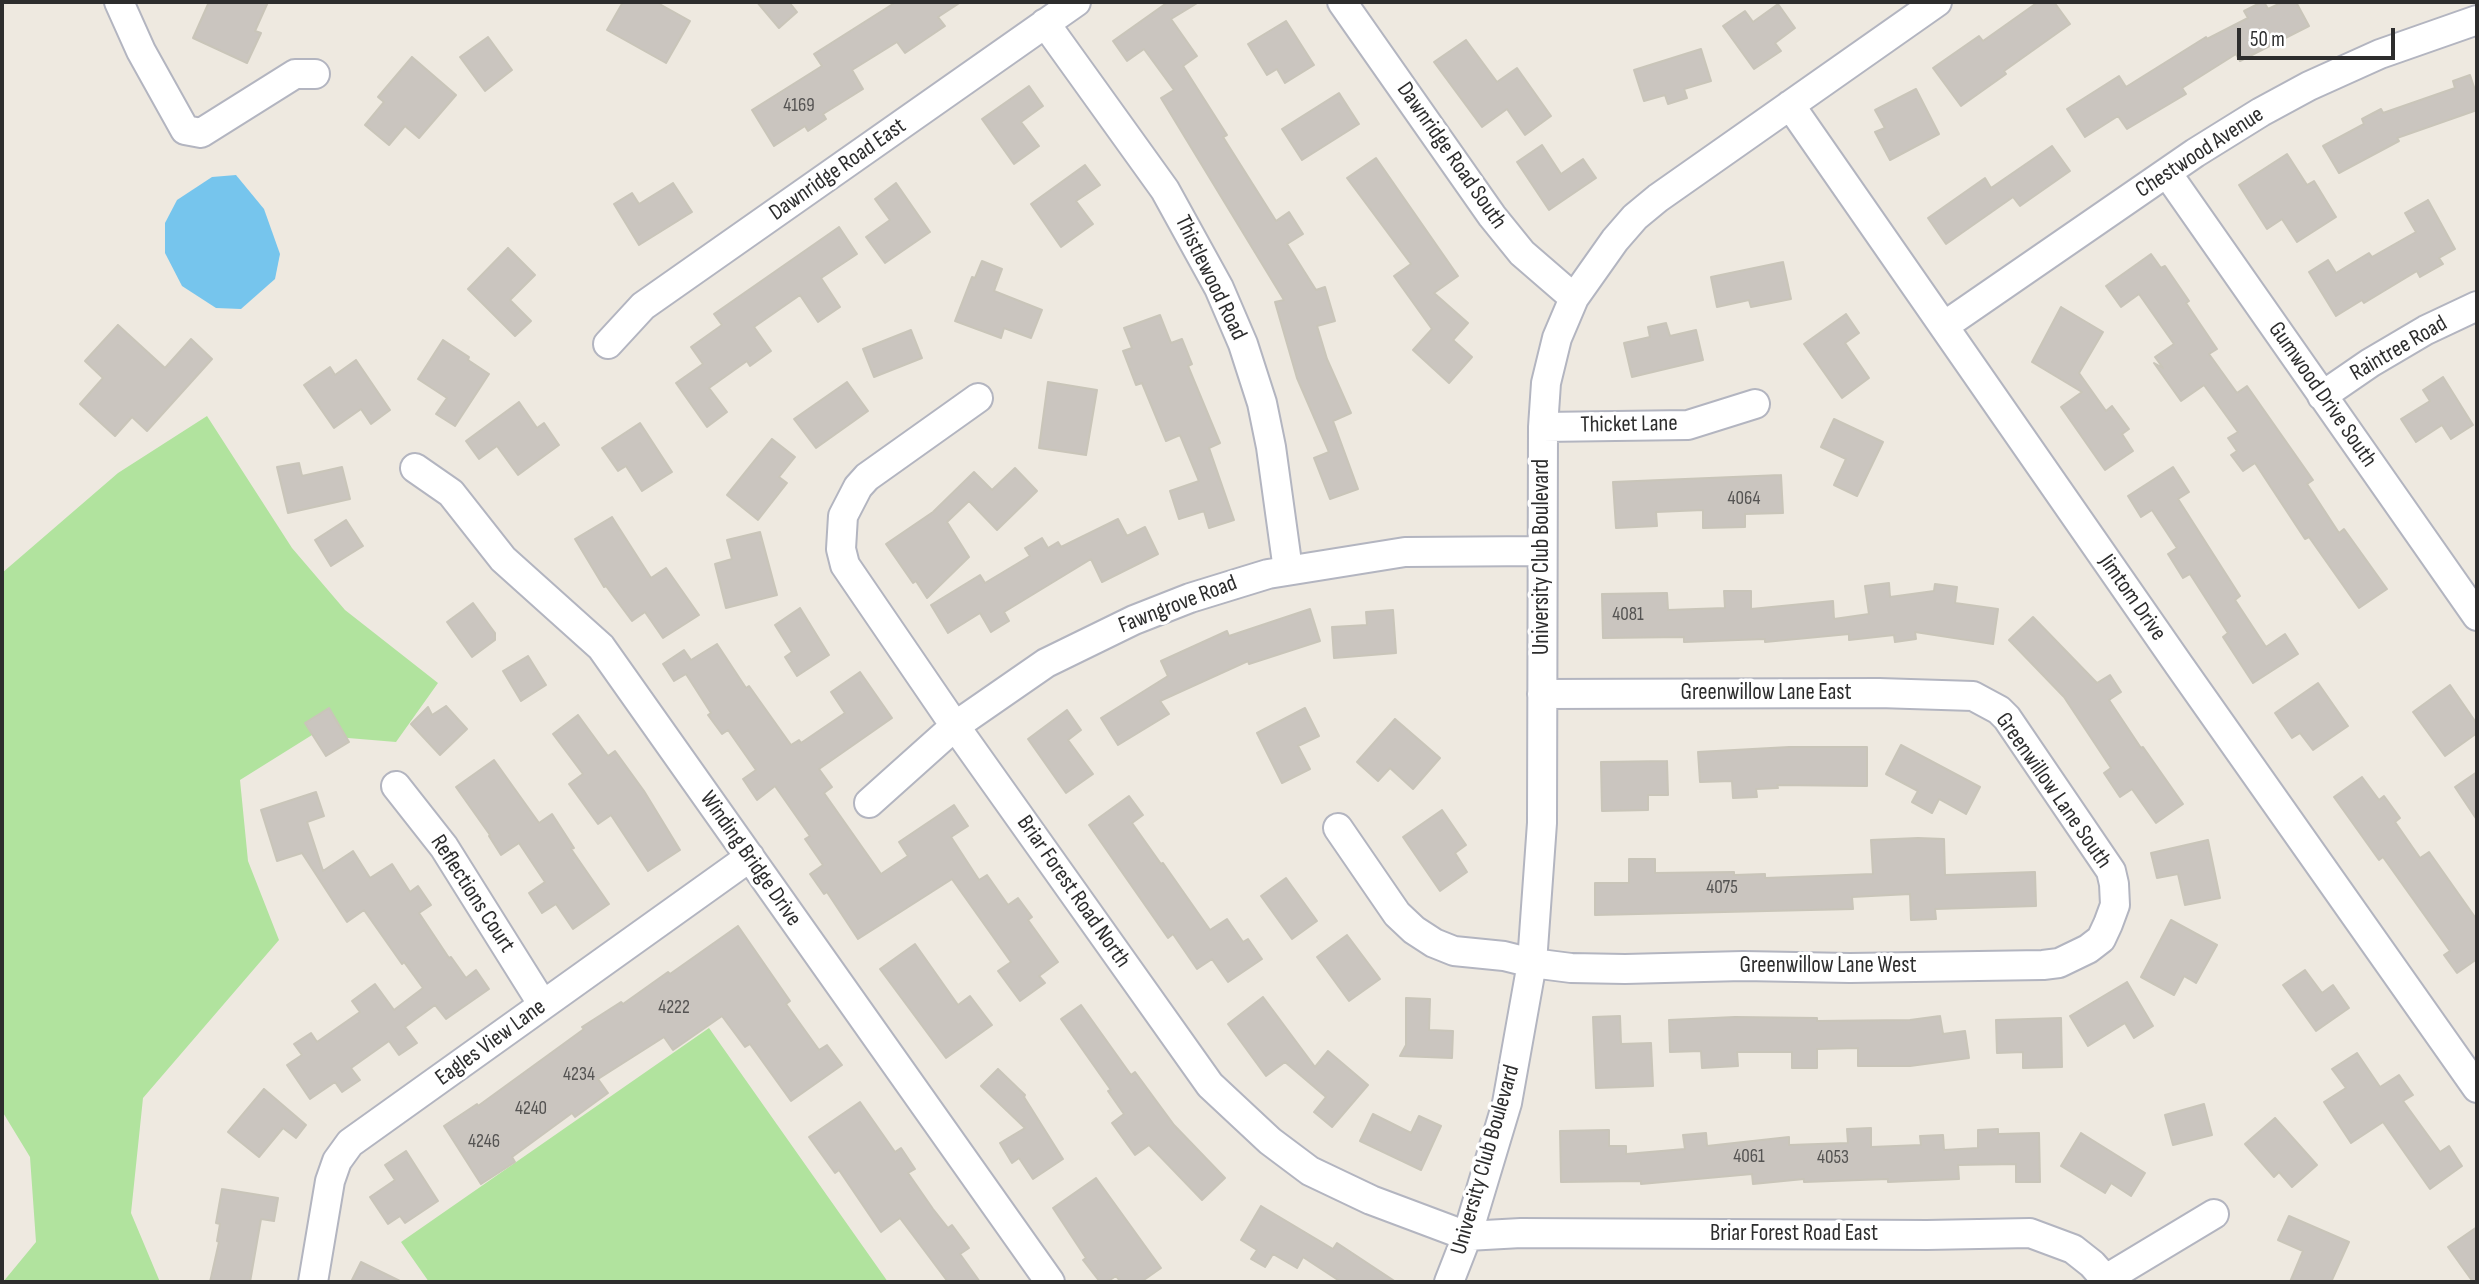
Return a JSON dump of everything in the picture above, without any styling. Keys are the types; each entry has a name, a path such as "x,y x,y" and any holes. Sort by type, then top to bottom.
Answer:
{"street":[{"path":"120,2 141,51 185,130 201,133 295,74 315,74"},
{"name":"Dawnridge Road East","path":"608,344 643,306 1076,2"},
{"name":"Dawnridge Road South","path":"1342,2 1492,216 1522,253 1574,298"},
{"name":"University Club Boulevard","path":"1450,1282 1467,1236 1507,1103 1532,963 1542,823 1543,426 1546,383 1558,338 1574,298 1615,240 1635,217 1658,198 1937,2"},
{"name":"Chestwood Avenue","path":"1944,326 2261,112 2309,86 2380,54 2477,20"},
{"name":"Thistlewood Road","path":"1045,23 1165,190 1219,288 1244,344 1262,404 1288,570"},
{"name":"Jimtom Drive","path":"1790,105 2477,1088"},
{"name":"Gumwood Drive South","path":"2167,173 2477,615"},
{"name":"Raintree Road","path":"2322,396 2370,363 2426,330 2477,306"},
{"name":"Briar Forest Road North","path":"978,398 902,451 858,487 843,516 841,549 845,565 955,726 1210,1085 1270,1142 1310,1171 1371,1200 1467,1236"},
{"name":"Thicket Lane","path":"1543,426 1688,425 1755,404"},
{"name":"Winding Bridge Drive","path":"415,468 451,493 503,559 601,648 1050,1282"},
{"name":"Fawngrove Road","path":"869,803 955,726 1046,663 1134,620 1240,582 1288,570 1405,552 1541,551"},
{"name":"Greenwillow Lane East","path":"1542,694 1879,693 1973,696 1988,703"},
{"name":"Greenwillow Lane South","path":"1988,703 1999,710 2014,729 2111,871 2115,905 2108,924"},
{"name":"Reflections Court","path":"396,786 444,847 543,1005"},
{"name":"Greenwillow Lane West","path":"1338,828 1397,914 1414,930 1434,943 1454,951 1504,956 1571,968 2043,965 2059,963 2088,949 2101,939 2108,924"},
{"name":"Eagles View Lane","path":"313,1282 330,1181 337,1161 350,1143 750,857"},
{"path":"2107,1281 2214,1214"},
{"name":"Briar Forest Road East","path":"1467,1236 1521,1233 2030,1233 2073,1249 2107,1281"}],"green space":[{"path":"207,416 292,548 345,610 438,683 396,742 312,735 240,780 248,861 279,940 143,1098 131,1213 160,1282 3,1282 36,1242 30,1157 2,1111 2,573 118,473"},
{"path":"709,1028 888,1282 429,1282 401,1242"}],"water":[{"path":"236,175 264,209 280,254 275,279 241,309 216,308 182,286 165,253 165,223 177,200 212,177"}],"building":[{"path":"209,2 268,2 255,31 261,33 247,63 193,38"},
{"path":"623,2 656,2 690,21 666,63 607,30"},
{"path":"757,2 789,2 797,12 779,28"},
{"path":"896,2 961,2 938,17 945,26 905,53 897,42 852,70 863,89 823,114 826,119 808,131 805,126 774,146 752,110 822,66 814,54"},
{"path":"1168,2 1199,2 1171,19 1197,56 1183,66 1227,135 1223,137 1276,221 1289,212 1303,234 1287,244 1316,290 1325,287 1335,321 1317,326 1327,359 1351,413 1333,421 1358,489 1330,499 1314,458 1329,452 1297,378 1275,302 1284,300 1161,98 1174,90 1144,49 1127,61 1113,41"},
{"path":"2038,2 2054,2 2070,24 2004,71 2006,74 1961,106 1933,68 1979,36 1983,41"},
{"path":"2262,2 2268,9 2283,2 2296,2 2309,26 2240,61 2236,54 2182,88 2186,94 2127,129 2118,116 2085,137 2067,109 2119,76 2126,87 2206,37 2207,39 2248,18 2244,11"},
{"path":"1778,4 1795,28 1775,43 1781,51 1754,69 1723,26 1745,11 1753,22"},
{"path":"1286,21 1314,65 1285,83 1277,69 1267,75 1248,44"},
{"path":"488,37 512,70 485,91 460,57"},
{"path":"1466,40 1497,82 1517,68 1551,116 1525,135 1507,109 1482,127 1434,62"},
{"path":"1701,49 1711,81 1684,89 1687,98 1668,104 1665,95 1644,101 1634,70"},
{"path":"412,57 456,95 419,138 405,126 389,145 365,125 384,102 378,97"},
{"path":"2470,75 2477,96 2477,110 2397,138 2399,141 2339,173 2323,146 2364,124 2362,119 2381,109 2383,113 2455,88 2453,81"},
{"path":"1029,86 1043,106 1021,122 1039,146 1014,164 982,119"},
{"path":"1916,89 1939,134 1890,160 1875,132 1885,128 1875,110"},
{"path":"1339,93 1359,124 1302,160 1282,129"},
{"path":"1542,145 1561,174 1583,159 1596,178 1549,210 1517,162"},
{"path":"2052,146 2070,171 2020,206 2013,197 1946,244 1928,218 1985,178 1991,188"},
{"path":"2287,154 2307,185 2314,181 2336,217 2297,242 2282,219 2267,229 2239,185"},
{"path":"1376,158 1458,276 1434,293 1468,323 1453,340 1472,357 1449,383 1413,350 1432,329 1394,276 1411,264 1347,178"},
{"path":"1085,165 1100,185 1076,201 1093,224 1061,247 1031,204"},
{"path":"673,183 692,212 639,245 614,204 632,193 639,204"},
{"path":"896,183 930,232 885,263 866,237 890,220 875,199"},
{"path":"2428,200 2455,249 2439,258 2443,264 2420,277 2417,271 2364,303 2362,300 2336,316 2309,272 2328,260 2336,273 2369,253 2372,257 2416,232 2405,213"},
{"path":"839,227 857,254 821,278 840,307 818,322 800,295 754,327 771,351 750,366 747,361 709,388 727,412 707,427 676,383 703,364 691,347 722,325 714,314"},
{"path":"508,248 535,275 510,300 531,321 515,336 468,289"},
{"path":"2151,254 2161,268 2165,266 2217,349 2209,354 2237,393 2247,386 2313,480 2307,484 2339,533 2344,529 2387,589 2359,608 2309,537 2305,539 2255,463 2243,471 2231,455 2237,451 2228,438 2238,432 2204,385 2181,401 2154,363 2163,368 2155,357 2174,344 2139,294 2121,307 2106,286"},
{"path":"982,261 1002,269 994,291 1042,310 1031,338 1004,328 1001,338 955,321 972,277 975,278"},
{"path":"1783,262 1791,299 1751,307 1749,300 1717,307 1711,277"},
{"path":"2061,307 2103,332 2079,373 2106,411 2112,406 2129,429 2122,434 2133,451 2105,470 2061,407 2082,392 2032,362"},
{"path":"1846,314 1859,333 1845,343 1869,378 1842,398 1804,344"},
{"path":"1160,315 1171,343 1182,339 1192,364 1188,366 1220,443 1209,448 1234,520 1209,528 1204,511 1179,519 1170,491 1199,481 1180,435 1166,441 1142,383 1136,385 1123,351 1132,348 1124,328"},
{"path":"1666,323 1670,336 1696,330 1703,360 1632,377 1624,343 1650,337 1648,327"},
{"path":"118,325 165,368 191,339 212,359 147,431 132,417 115,436 80,404 103,378 85,361"},
{"path":"911,330 922,358 874,377 863,349"},
{"path":"443,340 489,374 455,426 436,414 447,398 418,379"},
{"path":"356,360 390,410 371,424 361,409 334,428 304,385 330,367 335,375"},
{"path":"2443,377 2473,425 2451,439 2442,425 2416,442 2401,419 2430,401 2423,390"},
{"path":"847,382 868,411 816,448 794,419"},
{"path":"1048,382 1097,390 1086,455 1039,448"},
{"path":"519,402 537,428 544,423 559,445 518,475 497,446 479,459 466,441"},
{"path":"1834,419 1883,442 1857,496 1834,485 1846,459 1821,447"},
{"path":"640,423 672,472 642,491 626,466 618,471 602,448"},
{"path":"772,439 795,457 779,477 787,483 758,520 727,495"},
{"path":"299,463 302,476 342,467 350,499 288,513 277,467"},
{"path":"2173,467 2189,492 2178,499 2240,596 2235,600 2266,647 2285,634 2298,654 2253,683 2223,637 2228,633 2190,574 2183,578 2168,554 2177,548 2152,510 2141,517 2128,496"},
{"path":"1015,468 1037,491 997,530 969,501 947,522 969,557 927,598 886,544 933,512 974,472 992,490"},
{"path":"1781,475 1783,513 1745,514 1745,527 1703,528 1703,510 1656,512 1657,526 1616,528 1613,482"},
{"path":"612,517 651,578 666,568 699,615 663,638 645,612 632,621 606,586 604,587 575,539"},
{"path":"1118,519 1127,536 1145,527 1158,554 1102,582 1091,559 1004,612 1009,621 991,632 980,613 948,633 931,605 980,575 985,583 1030,556 1025,548 1042,538 1048,548 1058,542 1061,547"},
{"path":"346,520 363,546 331,566 315,540"},
{"path":"760,532 777,595 726,608 715,564 732,559 727,540"},
{"path":"1889,583 1890,597 1934,591 1935,584 1957,587 1955,603 1998,609 1993,644 1915,632 1916,639 1895,642 1894,635 1849,640 1849,634 1765,642 1765,639 1684,642 1684,637 1603,638 1602,594 1667,593 1668,610 1725,608 1724,591 1751,591 1751,609 1833,601 1834,619 1869,614 1865,586"},
{"path":"473,603 495,633 495,640 472,657 447,622"},
{"path":"800,608 829,655 797,676 785,657 792,652 775,625"},
{"path":"1310,609 1320,641 1249,664 1248,661 1160,701 1169,714 1118,745 1101,718 1168,676 1161,661 1227,631 1229,636"},
{"path":"1393,610 1396,653 1334,658 1332,627 1367,625 1366,612"},
{"path":"2033,617 2097,683 2110,675 2121,692 2109,700 2183,804 2156,823 2132,789 2120,797 2104,773 2111,768 2064,697 2009,640"},
{"path":"717,644 746,688 749,686 791,745 799,740 801,743 845,713 831,692 860,672 892,718 819,769 832,787 824,793 881,874 908,856 899,842 954,805 968,826 951,837 979,880 987,875 1008,905 1018,898 1032,917 1028,920 1058,962 1039,976 1045,983 1020,1001 998,971 1011,962 952,879 858,939 827,892 824,894 810,874 823,865 805,839 810,836 775,786 757,800 743,779 756,770 728,730 722,734 708,715 711,713 686,674 674,681 663,664 684,650 691,660"},
{"path":"528,656 546,685 521,701 503,671"},
{"path":"2318,683 2348,726 2313,750 2300,733 2292,738 2275,713"},
{"path":"2450,685 2477,724 2477,733 2445,756 2413,712"},
{"path":"446,706 467,729 440,755 411,724 428,707 432,715"},
{"path":"329,708 349,742 326,756 305,723"},
{"path":"1305,708 1319,736 1298,746 1310,769 1282,783 1257,733"},
{"path":"1067,710 1081,730 1068,740 1093,774 1066,793 1028,739"},
{"path":"578,715 608,756 615,751 644,791 680,850 648,871 611,815 598,824 569,784 583,774 553,734"},
{"path":"1395,719 1440,758 1413,789 1390,768 1378,781 1357,762"},
{"path":"1901,745 1980,787 1966,814 1939,799 1932,813 1912,802 1918,791 1886,774"},
{"path":"1789,747 1867,747 1867,786 1777,785 1778,788 1756,789 1757,797 1733,798 1732,781 1700,782 1698,752"},
{"path":"494,760 539,823 552,814 574,848 571,849 609,904 573,929 556,904 542,913 529,893 545,882 519,843 501,855 456,787"},
{"path":"1667,761 1668,795 1648,795 1648,810 1602,811 1601,762"},
{"path":"2477,772 2477,820 2455,787"},
{"path":"2362,777 2379,800 2384,796 2400,818 2395,822 2420,858 2429,852 2477,920 2477,959 2457,973 2444,955 2450,951 2383,857 2379,860 2334,797"},
{"path":"316,792 324,816 307,822 323,871 353,851 370,878 392,864 410,892 418,886 431,905 419,913 449,958 451,957 466,978 476,970 489,989 446,1019 435,1005 405,1027 417,1043 399,1055 389,1041 351,1068 360,1080 342,1092 335,1082 310,1099 287,1065 302,1055 294,1044 311,1033 317,1042 360,1012 352,1001 375,984 394,1010 423,988 404,962 402,964 364,910 347,922 302,853 277,861 261,810"},
{"path":"1129,796 1143,815 1132,823 1210,930 1227,919 1243,942 1248,939 1262,959 1228,982 1212,959 1197,969 1173,934 1168,938 1089,825"},
{"path":"1442,810 1466,845 1455,853 1467,872 1440,891 1403,837"},
{"path":"1944,839 1945,875 2035,872 2036,906 1935,909 1936,919 1911,920 1910,894 1852,897 1853,909 1595,915 1595,883 1629,883 1629,859 1655,859 1655,873 1734,872 1734,875 1765,874 1765,878 1873,874 1871,840"},
{"path":"2208,840 2220,898 2185,905 2178,874 2157,878 2151,853"},
{"path":"1286,878 1317,921 1292,939 1261,896"},
{"path":"2171,920 2217,945 2196,983 2184,976 2174,995 2141,977"},
{"path":"738,926 790,1001 786,1004 819,1050 827,1045 842,1065 791,1101 750,1044 745,1047 722,1016 673,1050 664,1037 598,1079 608,1093 575,1117 572,1113 512,1157 515,1162 481,1184 444,1126 477,1104 478,1106 584,1029 582,1027 621,1002 623,1004 668,972 670,974"},
{"path":"1347,935 1380,979 1349,1001 1317,957"},
{"path":"915,944 958,1005 970,996 992,1025 946,1058 880,969"},
{"path":"2305,970 2322,993 2333,985 2349,1008 2316,1031 2283,985"},
{"path":"2127,982 2153,1026 2134,1038 2125,1023 2088,1046 2070,1016"},
{"path":"1263,997 1315,1067 1328,1051 1368,1085 1332,1127 1314,1112 1326,1097 1285,1062 1266,1076 1228,1024"},
{"path":"1406,998 1430,999 1429,1030 1453,1031 1452,1058 1400,1056 1406,1045"},
{"path":"1081,1005 1131,1075 1135,1072 1174,1125 1225,1178 1202,1200 1149,1145 1135,1155 1112,1123 1124,1114 1108,1091 1111,1090 1061,1019"},
{"path":"1620,1016 1621,1044 1651,1043 1653,1086 1596,1088 1593,1017"},
{"path":"1940,1016 1943,1034 1965,1031 1969,1058 1910,1066 1858,1066 1858,1048 1817,1049 1817,1068 1792,1068 1792,1052 1737,1052 1738,1066 1702,1068 1701,1051 1670,1052 1669,1020 1735,1017 1817,1018 1817,1021 1910,1020"},
{"path":"2061,1018 2062,1067 2023,1068 2023,1052 1997,1053 1996,1020"},
{"path":"2357,1053 2380,1087 2399,1075 2413,1095 2403,1101 2440,1152 2449,1146 2462,1166 2430,1189 2383,1122 2351,1143 2324,1102 2346,1088 2332,1069"},
{"path":"998,1069 1025,1095 1063,1159 1033,1179 1019,1158 1012,1163 1000,1143 1025,1128 981,1086"},
{"path":"264,1089 306,1125 296,1138 283,1128 259,1157 228,1132"},
{"path":"860,1102 895,1152 901,1148 915,1169 908,1173 933,1209 948,1228 952,1225 969,1248 960,1254 980,1282 948,1282 900,1218 881,1232 839,1170 835,1173 809,1137"},
{"path":"2204,1104 2212,1135 2173,1145 2165,1115"},
{"path":"1373,1114 1411,1133 1419,1116 1441,1126 1421,1170 1360,1141"},
{"path":"2275,1118 2317,1165 2292,1187 2279,1172 2274,1177 2245,1144"},
{"path":"1871,1128 1871,1147 1921,1145 1920,1136 1943,1135 1944,1150 1978,1148 1978,1130 1998,1129 1998,1134 2039,1133 2040,1182 2016,1182 2016,1164 1958,1165 1959,1179 1888,1182 1888,1179 1804,1182 1804,1179 1753,1184 1752,1174 1641,1184 1641,1181 1561,1182 1560,1131 1609,1130 1609,1146 1626,1146 1626,1154 1685,1149 1683,1135 1706,1133 1707,1146 1789,1137 1789,1145 1848,1143 1847,1129"},
{"path":"2081,1133 2145,1173 2131,1196 2111,1183 2105,1193 2061,1166"},
{"path":"406,1151 438,1201 405,1223 400,1216 388,1224 370,1197 395,1180 385,1165"},
{"path":"1096,1178 1161,1268 1141,1282 1121,1282 1116,1276 1107,1282 1100,1282 1083,1260 1086,1258 1053,1208"},
{"path":"222,1189 278,1198 274,1221 261,1219 250,1282 210,1282 219,1242 220,1224 216,1223"},
{"path":"1261,1206 1333,1249 1337,1243 1396,1282 1341,1282 1303,1257 1297,1268 1273,1254 1265,1267 1251,1259 1257,1250 1241,1240"},
{"path":"2289,1216 2349,1242 2331,1282 2290,1282 2303,1251 2278,1240"},
{"path":"2477,1227 2477,1282 2473,1282 2448,1247"},
{"path":"361,1262 402,1282 351,1282"}]}
